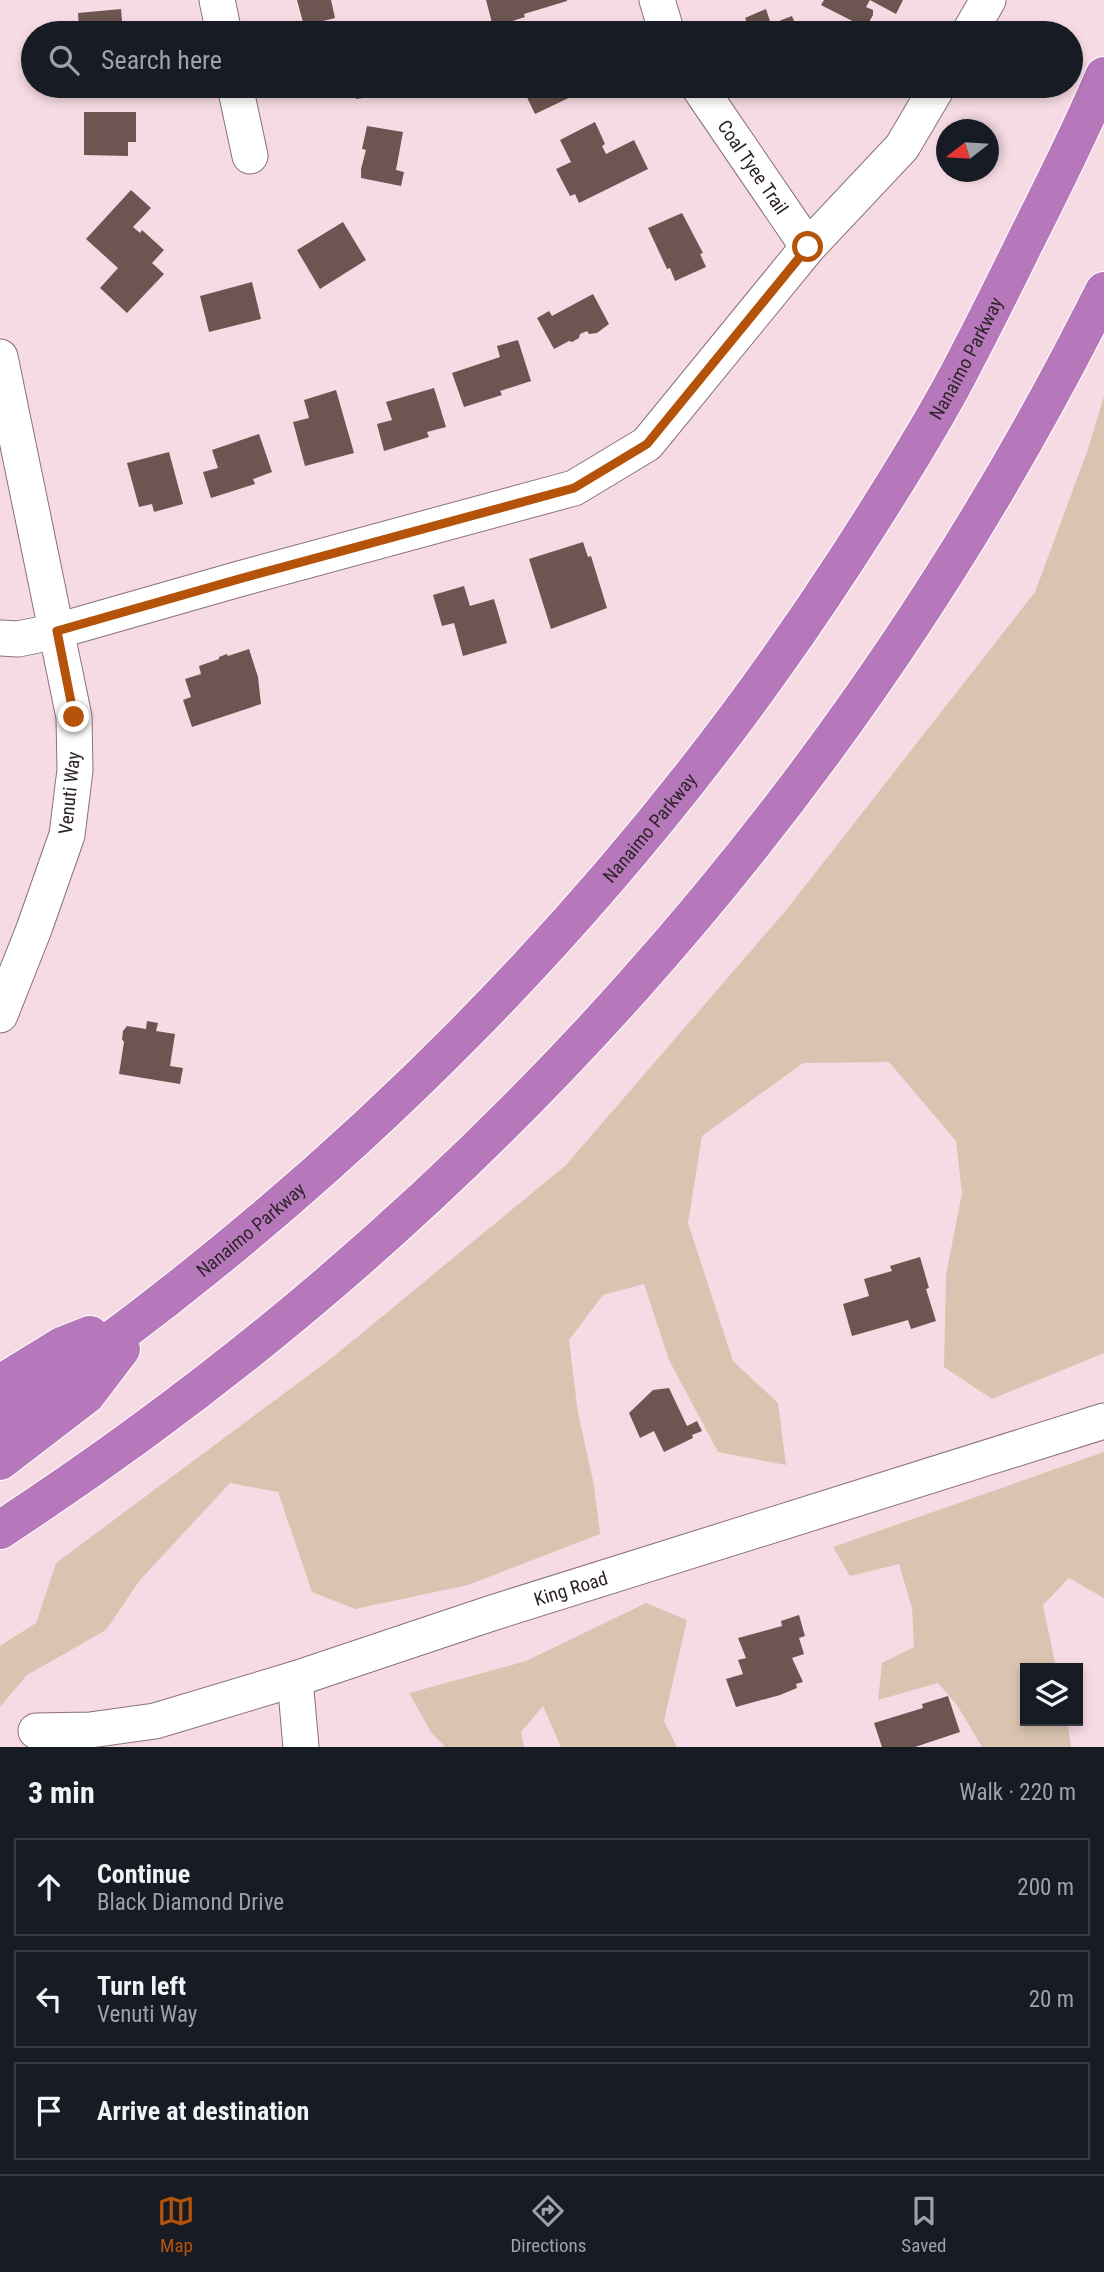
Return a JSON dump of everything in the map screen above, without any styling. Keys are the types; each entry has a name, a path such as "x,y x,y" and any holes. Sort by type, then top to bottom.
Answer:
{"highway":[{"name":"Nanaimo Parkway","path":"0,1420 148,1314 319,1173 446,1053 562,930 632,850 704,761 803,625 923,437 984,326 1077,139 1104,76"},
{"path":"0,1530 131,1439 229,1366 317,1294 431,1194 548,1079 666,951 799,786 884,667 1011,465 1104,290"},
{"path":"0,1384 62,1346 148,1314"},
{"path":"0,1461 86,1395 148,1314"},
{"path":"0,1560 36,1522 61,1488"}],"street":[{"path":"217,0 221,21"},
{"path":"657,0 663,21"},
{"path":"976,21 988,0"},
{"path":"238,98 250,156"},
{"name":"Coal Tyee Trail","path":"706,98 808,247"},
{"path":"0,638 19,639 57,631 574,488 647,444 808,247 902,147 931,98"},
{"name":"Venuti Way","path":"0,357 74,717 75,770 66,835 34,929 0,1015"},
{"name":"King Road","path":"36,1731 90,1730 155,1721 295,1679 505,1609 1104,1421"},
{"path":"295,1679 301,1747"}],"shaded area":[{"path":"1104,396 1104,1353 992,1399 944,1367 946,1275 962,1193 956,1141 889,1062 803,1063 702,1136 688,1223 733,1361 778,1403 786,1465 718,1452 669,1360 644,1284 603,1295 569,1340 578,1413 594,1485 600,1534 468,1585 355,1609 312,1592 278,1492 230,1483 140,1580 106,1630 27,1675 0,1707 0,1646 36,1623 56,1563 333,1357 566,1165 787,909 1035,592 1087,452"},
{"path":"1104,1452 1104,1598 1069,1578 1043,1605 1055,1663 1020,1663 1020,1726 1068,1726 1071,1747 982,1747 957,1705 938,1683 878,1700 882,1663 914,1647 912,1608 899,1564 850,1576 833,1547"},
{"path":"646,1603 687,1620 664,1721 677,1747 561,1747 543,1706 521,1732 524,1747 445,1747 431,1732 409,1693 526,1661"}],"building":[{"path":"297,0 331,0 335,18 303,21"},
{"path":"486,0 567,0 524,14 525,17 512,21 491,21"},
{"path":"824,0 870,0 866,7 873,10 873,15 870,21 852,21 821,5"},
{"path":"870,0 903,0 896,14"},
{"path":"121,9 122,21 78,21 78,13"},
{"path":"766,9 770,21 746,21 745,18"},
{"path":"792,16 794,21 779,21"},
{"path":"527,98 569,98 535,114"},
{"path":"84,112 136,112 136,142 128,142 128,156 84,155"},
{"path":"595,122 605,144 602,146 606,154 634,140 648,169 579,203 575,194 570,196 556,169 571,162 560,140"},
{"path":"367,126 403,132 396,170 404,172 401,186 361,178 366,150 362,149"},
{"path":"131,190 151,208 133,227 140,233 142,230 164,250 152,263 164,274 127,313 100,288 118,268 86,239"},
{"path":"682,213 703,253 700,254 706,267 675,281 648,228"},
{"path":"343,222 366,260 320,289 297,250"},
{"path":"252,282 261,319 209,332 200,296"},
{"path":"593,294 609,324 597,333 589,334 587,331 572,342 554,349 537,318 549,311 552,316"},
{"path":"518,340 531,381 500,391 502,395 464,407 452,373 500,357 497,346"},
{"path":"434,388 446,427 427,432 429,437 384,451 377,424 392,420 386,402"},
{"path":"336,390 354,453 305,466 293,422 309,418 304,400"},
{"path":"259,434 272,472 253,479 255,484 211,498 203,472 218,468 212,450"},
{"path":"169,452 183,504 154,512 152,504 139,507 127,463"},
{"path":"583,542 588,557 591,556 607,608 551,629 529,559"},
{"path":"464,586 470,606 494,599 507,643 463,656 454,623 442,626 433,595"},
{"path":"249,649 258,677 261,704 192,727 183,700 191,697 185,679 201,674 199,666 227,654 228,656"},
{"path":"147,1021 158,1023 156,1031 175,1034 170,1066 183,1068 180,1084 119,1074 123,1031 127,1026 146,1029"},
{"path":"920,1257 936,1321 911,1329 908,1320 852,1336 843,1304 869,1296 864,1279 892,1271 890,1266"},
{"path":"669,1388 687,1426 697,1421 702,1431 664,1452 654,1431 640,1438 629,1413 653,1390"},
{"path":"799,1615 805,1636 799,1638 804,1654 792,1658 803,1682 796,1684 797,1688 780,1695 736,1707 726,1679 743,1674 738,1660 746,1658 738,1638 782,1626 781,1621"},
{"path":"948,1696 960,1732 915,1747 882,1747 874,1723 923,1708 922,1704"}],"route":[{"path":"74,717 57,631 574,488 647,444 808,247"}]}
